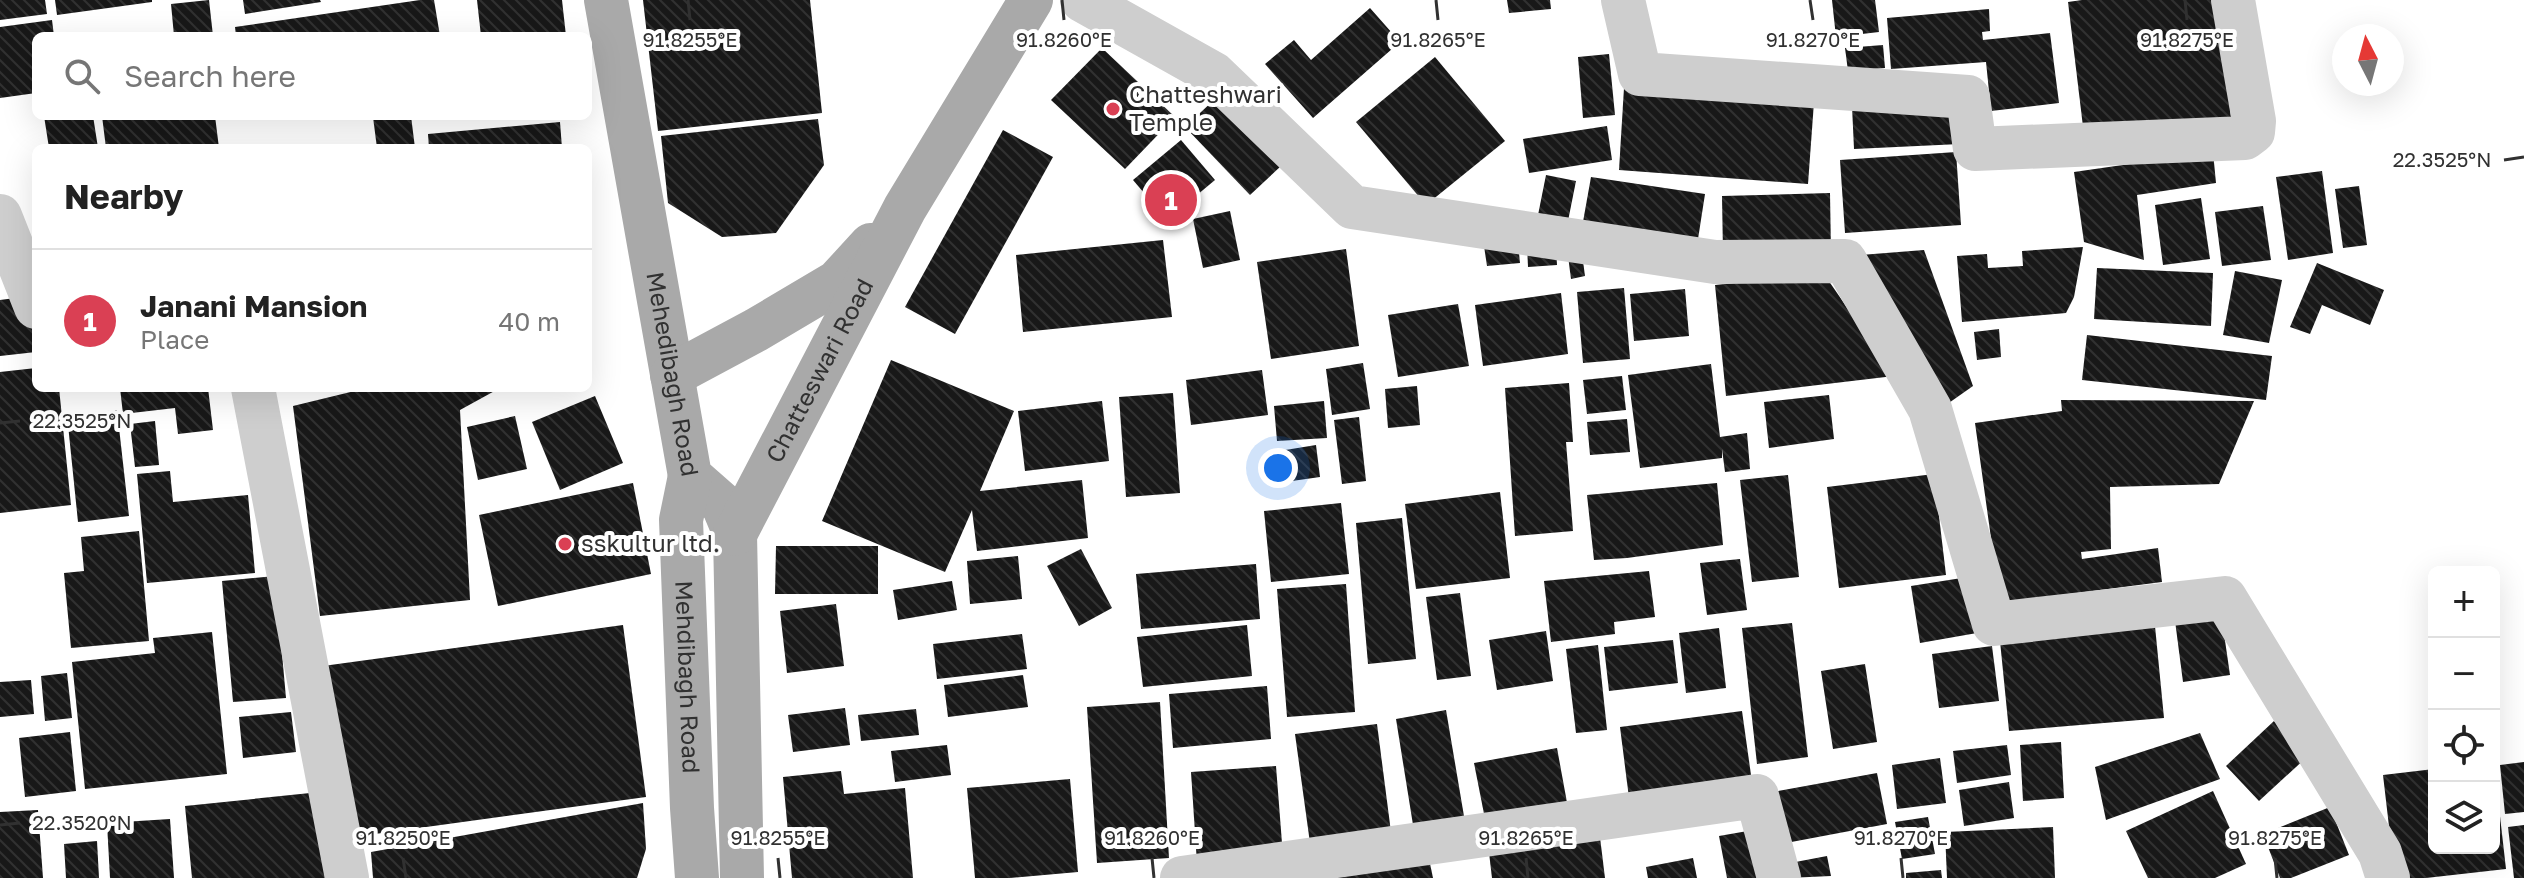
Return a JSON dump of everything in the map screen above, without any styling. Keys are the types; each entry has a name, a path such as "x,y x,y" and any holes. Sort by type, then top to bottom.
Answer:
{"main road":[{"name":"Mehedibagh Road","path":"606,0 690,476 723,505 735,534 742,878"},
{"name":"Chatteswari Road","path":"735,534 905,208 1031,0"},
{"name":"Chatteswari Road","path":"672,375 837,282 905,208"},
{"name":"Mehdibagh Road","path":"690,476 681,520 697,878"}],"street":[{"path":"1082,0 1214,74 1352,207 1715,262 1845,261 1930,409 1994,624 2225,598 2380,853 2388,878"},
{"path":"1623,0 1640,74 1968,97 1975,149 2245,138 2253,132 2254,121 2233,0"},
{"path":"0,216 32,297"},
{"path":"254,392 347,878"},
{"path":"1182,878 1757,796 1779,878"}],"building":[{"path":"0,0 45,0 47,14 0,20"},
{"path":"55,0 152,0 152,2 57,15"},
{"path":"209,0 213,32 174,32 171,4"},
{"path":"243,0 320,0 321,2 245,14"},
{"path":"434,0 439,32 236,32 235,27"},
{"path":"477,0 562,0 566,32 481,32"},
{"path":"643,0 810,0 822,113 658,131"},
{"path":"1507,0 1550,0 1551,9 1509,13"},
{"path":"1832,0 1875,0 1879,32 1836,37"},
{"path":"2217,0 2231,117 2084,135 2068,2"},
{"path":"1370,8 1400,42 1313,118 1265,64 1294,40 1311,60"},
{"path":"1989,9 1990,31 1982,32 1983,40 2050,33 2059,103 1991,111 1986,62 1891,69 1887,18"},
{"path":"52,20 54,32 32,32 32,94 0,98 0,27"},
{"path":"1883,45 1885,68 1848,71 1845,48"},
{"name":"Chatteshwari Temple","path":"1102,48 1175,117 1125,169 1051,100"},
{"path":"1609,54 1615,115 1583,118 1578,57"},
{"path":"1435,57 1505,141 1426,205 1356,122"},
{"path":"1624,88 1814,102 1808,184 1619,170"},
{"path":"1216,98 1281,166 1250,195 1185,127"},
{"path":"1958,101 1960,144 1854,149 1852,106"},
{"path":"818,119 824,165 776,233 722,237 668,203 661,136"},
{"path":"45,120 94,120 97,144 48,144"},
{"path":"102,120 216,120 218,144 106,144"},
{"path":"373,120 412,120 414,144 376,144"},
{"path":"560,122 562,144 429,144 428,134"},
{"path":"1607,126 1612,160 1529,173 1523,139"},
{"path":"1003,130 1053,157 955,334 905,307"},
{"path":"1181,140 1215,180 1167,220 1133,180"},
{"path":"1956,152 1961,225 1845,233 1840,160"},
{"path":"2213,152 2216,183 2137,195 2144,260 2084,242 2074,172"},
{"path":"2322,171 2333,253 2288,260 2276,177"},
{"path":"1546,175 1576,181 1566,231 1536,225"},
{"path":"1591,177 1705,194 1696,252 1581,233"},
{"path":"2359,186 2367,245 2343,248 2335,189"},
{"path":"1830,193 1831,253 1723,254 1722,196"},
{"path":"2201,198 2210,259 2163,265 2155,205"},
{"path":"2263,206 2271,260 2222,266 2215,212"},
{"path":"1230,211 1240,260 1203,268 1193,219"},
{"path":"1163,240 1172,317 1023,332 1016,255"},
{"path":"1556,242 1557,265 1528,267 1527,245"},
{"path":"1518,243 1520,263 1487,266 1484,246"},
{"path":"1581,246 1585,276 1571,279 1567,248"},
{"path":"2083,247 2074,297 2066,313 1962,322 1957,256 1987,254 1988,268 2023,266 2022,251"},
{"path":"1346,249 1359,346 1271,359 1257,262"},
{"path":"1924,250 1973,386 1936,412 1848,256"},
{"path":"2317,263 2384,290 2370,325 2322,305 2310,334 2290,327"},
{"path":"2097,268 2213,273 2211,326 2094,319"},
{"path":"2235,271 2282,280 2269,343 2223,335"},
{"path":"1824,274 1894,376 1726,396 1715,285"},
{"path":"1624,288 1630,359 1583,363 1577,292"},
{"path":"1685,289 1689,336 1634,341 1630,294"},
{"path":"1561,293 1568,354 1483,366 1475,305"},
{"path":"30,296 32,352 0,356 0,300"},
{"path":"1458,304 1469,366 1398,377 1388,315"},
{"path":"1999,329 2001,357 1977,360 1974,332"},
{"path":"2087,335 2272,356 2266,400 2082,380"},
{"path":"891,360 1014,411 980,491 1082,480 1088,538 977,551 972,510 945,572 822,521"},
{"path":"1363,363 1370,409 1332,415 1326,369"},
{"path":"1711,364 1720,437 1747,433 1750,469 1725,472 1722,449 1722,458 1640,468 1628,375"},
{"path":"32,368 32,392 59,392 71,505 0,513 0,372"},
{"path":"1262,370 1268,415 1191,425 1186,380"},
{"path":"1622,376 1626,410 1587,414 1583,380"},
{"path":"1569,383 1573,442 1566,442 1573,531 1515,536 1505,388"},
{"path":"1417,386 1420,425 1388,428 1385,389"},
{"path":"120,392 208,392 213,430 178,434 175,408 123,414"},
{"path":"351,392 493,392 460,410 470,600 320,616 293,406"},
{"path":"1173,393 1180,493 1126,497 1119,397"},
{"path":"1829,395 1834,439 1769,448 1764,402"},
{"path":"595,396 623,463 560,490 532,422"},
{"path":"2061,400 2254,401 2219,484 2110,487 2111,549 2081,552 2082,559 2158,548 2162,582 2000,603 1975,423 2062,411"},
{"path":"1102,401 1109,461 1025,471 1018,411"},
{"path":"1324,401 1327,438 1277,441 1274,406"},
{"path":"117,410 129,516 78,522 67,415"},
{"path":"515,416 527,469 478,480 467,427"},
{"path":"1359,417 1366,481 1342,484 1334,420"},
{"path":"1627,419 1630,452 1590,455 1587,422"},
{"path":"155,421 159,465 135,467 130,424"},
{"path":"1316,445 1320,477 1271,484 1267,453"},
{"path":"170,471 173,502 248,495 255,573 147,583 137,474"},
{"path":"1934,474 1946,575 1839,588 1827,487"},
{"path":"1788,475 1799,577 1752,582 1740,480"},
{"name":"sskultur ltd.","path":"633,483 651,574 498,606 479,515"},
{"path":"1717,483 1723,545 1594,560 1587,495"},
{"path":"1500,492 1510,578 1416,589 1405,504"},
{"path":"1341,503 1349,574 1271,582 1264,511"},
{"path":"1402,518 1416,659 1368,664 1356,523"},
{"path":"139,531 149,641 71,648 64,573 84,571 81,537"},
{"path":"776,546 878,546 878,594 775,594"},
{"path":"1081,549 1112,608 1079,626 1047,566"},
{"path":"1018,556 1022,599 970,604 967,561"},
{"path":"1740,559 1747,610 1707,615 1700,563"},
{"path":"1256,564 1260,619 1141,629 1136,574"},
{"path":"1649,571 1655,617 1614,622 1615,634 1551,642 1544,581"},
{"path":"275,576 286,698 233,702 222,581"},
{"path":"1968,577 1977,633 1920,643 1911,586"},
{"path":"952,581 957,610 898,620 893,590"},
{"path":"1346,584 1355,712 1287,717 1277,589"},
{"path":"1460,593 1471,676 1437,680 1426,597"},
{"path":"836,604 844,666 787,673 780,611"},
{"path":"2220,606 2230,675 2183,682 2174,613"},
{"path":"2154,616 2164,718 2009,731 1999,631"},
{"path":"1792,623 1808,757 1757,764 1742,628"},
{"path":"623,625 646,797 346,838 323,666"},
{"path":"1247,625 1252,676 1143,687 1137,637"},
{"path":"1719,628 1726,688 1686,693 1679,633"},
{"path":"1546,631 1553,681 1497,690 1489,640"},
{"path":"212,632 227,774 85,789 72,662 155,653 153,638"},
{"path":"1022,634 1027,669 937,679 933,644"},
{"path":"1673,640 1678,683 1609,691 1604,647"},
{"path":"1598,645 1607,730 1576,733 1566,649"},
{"path":"1992,646 1999,701 1939,708 1932,654"},
{"path":"1865,664 1877,742 1833,749 1821,671"},
{"path":"67,673 72,718 45,721 41,676"},
{"path":"1023,675 1028,707 948,717 944,685"},
{"path":"31,680 34,714 0,717 0,682"},
{"path":"1267,686 1271,739 1173,748 1169,694"},
{"path":"1160,702 1169,858 1097,863 1087,707"},
{"path":"845,708 850,745 793,752 788,715"},
{"path":"916,709 919,735 861,741 858,715"},
{"path":"1446,710 1465,822 1414,831 1396,719"},
{"path":"1742,711 1752,782 1629,798 1620,727"},
{"path":"291,712 296,752 243,758 239,717"},
{"path":"2274,721 2308,756 2259,801 2226,766"},
{"path":"1377,724 1391,832 1310,843 1295,734"},
{"path":"70,732 76,791 25,797 19,738"},
{"path":"2200,733 2220,779 2106,820 2095,767"},
{"path":"2061,742 2064,798 2023,801 2020,745"},
{"path":"947,745 951,775 895,782 891,751"},
{"path":"2007,745 2011,775 1957,783 1953,751"},
{"path":"1557,748 1568,808 1486,824 1474,763"},
{"path":"1940,758 1946,803 1897,809 1892,765"},
{"path":"2524,762 2524,812 2505,814 2500,765"},
{"path":"1276,766 1283,856 1197,863 1191,772"},
{"path":"2428,770 2428,854 2500,854 2500,816 2506,869 2426,878 2395,878 2383,775"},
{"path":"841,771 844,794 905,788 913,878 792,878 783,777"},
{"path":"1877,773 1887,824 1776,845 1767,793"},
{"path":"1070,779 1078,872 975,878 967,788"},
{"path":"2009,782 2014,818 1964,826 1959,790"},
{"path":"2213,791 2246,864 2215,878 2148,878 2126,831"},
{"path":"320,792 329,878 192,878 185,806"},
{"path":"643,803 646,849 637,878 373,878 371,852"},
{"path":"2330,807 2349,855 2291,878 2280,878 2263,834"},
{"path":"38,810 43,878 0,878 0,812"},
{"path":"1928,817 1935,854 1902,859 1895,822"},
{"path":"170,819 174,878 110,878 107,823"},
{"path":"1598,821 1605,878 1492,878 1487,836"},
{"path":"2524,825 2524,878 2514,878 2508,827"},
{"path":"2053,827 2055,878 1947,878 1945,832"},
{"path":"1759,829 1768,878 1727,878 1719,836"},
{"path":"97,841 99,878 66,878 64,844"},
{"path":"1427,849 1433,878 1295,878"},
{"path":"1827,856 1831,876 1788,878 1785,864"},
{"path":"1693,858 1697,878 1648,878 1646,867"},
{"path":"1941,870 1942,878 1906,878 1906,873"}],"place":[{"name":"Chatteshwari Temple","path":"1113,109"},
{"name":"Janani Mansion","path":"1171,200"},
{"name":"sskultur ltd.","path":"565,544"}]}
